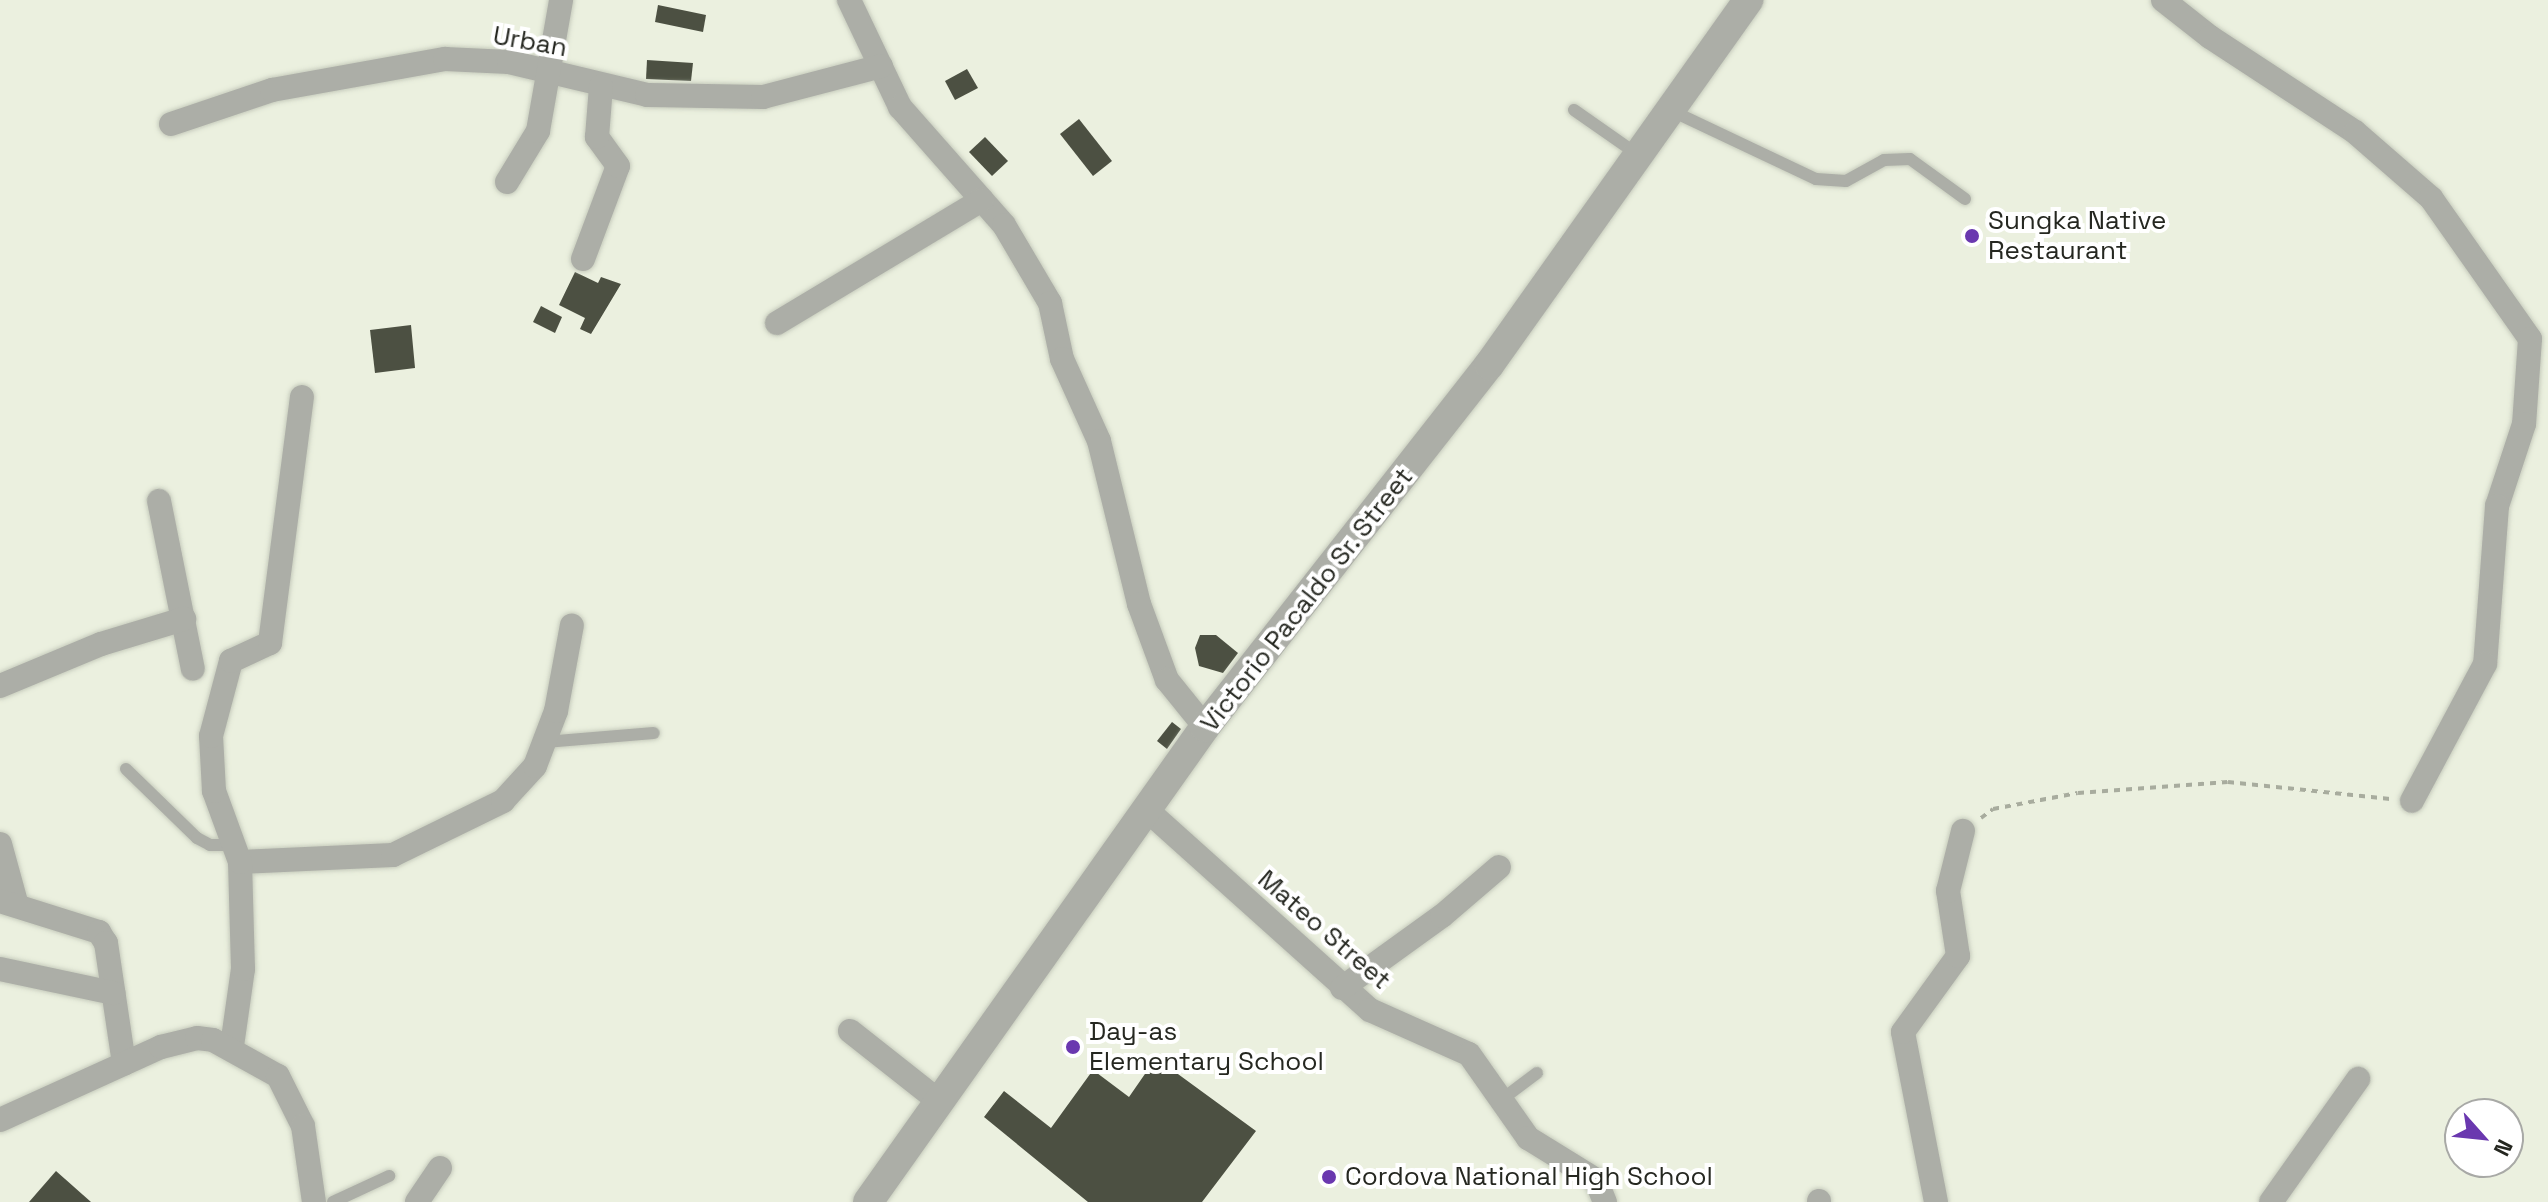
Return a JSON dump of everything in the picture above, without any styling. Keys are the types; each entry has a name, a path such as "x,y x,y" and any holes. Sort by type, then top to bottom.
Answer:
{"street":[{"path":"507,182 538,131 561,0"},
{"path":"849,0 900,107 1004,225 1050,303 1062,359 1099,441 1139,604 1167,680 1205,727"},
{"name":"Victorio Pacaldo Sr. Street","path":"868,1202 1205,727 1489,365 1667,109 1748,0"},
{"path":"2163,0 2210,37 2355,132 2431,198 2530,339 2524,424 2497,506 2485,664 2412,801"},
{"name":"Urban","path":"171,124 272,90 445,59 549,71 647,95 763,97 881,66"},
{"path":"583,259 618,166 597,137 601,86"},
{"path":"777,323 982,200"},
{"path":"232,1046 243,969 237,853 214,791 211,736 231,661 270,643 302,397"},
{"path":"159,501 193,669"},
{"path":"0,686 101,644 184,619"},
{"path":"237,853 393,855 503,801 535,766 545,742 572,625"},
{"name":"Mateo Street","path":"1148,811 1370,1010 1469,1054 1528,1138 1596,1180 1605,1202"},
{"path":"1936,1202 1903,1032 1958,956 1948,891 1963,831"},
{"path":"0,844 8,901 99,932 113,993 124,1064"},
{"path":"1342,988 1442,916 1499,867"},
{"path":"0,969 113,993"},
{"path":"850,1031 940,1102"},
{"path":"0,1120 124,1064 197,1038 232,1046 278,1076 303,1126 314,1202"},
{"path":"2271,1202 2358,1079"},
{"path":"417,1202 440,1168"}],"lane":[{"path":"1667,109 1816,179 1846,181 1884,160 1910,159 1965,199"},
{"path":"1574,110 1637,154"},
{"path":"545,742 654,733"},
{"path":"126,769 197,838 237,853"},
{"path":"1501,1100 1537,1073"},
{"path":"333,1202 389,1176"}],"path":[{"path":"1963,831 1993,809 2078,793 2213,783 2412,801"}],"building":[{"path":"658,5 706,15 703,32 655,22"},
{"path":"647,60 693,63 691,81 646,79"},
{"path":"967,69 978,88 955,100 945,81"},
{"path":"1079,119 1112,161 1093,176 1060,134"},
{"path":"985,137 1008,161 992,176 969,152"},
{"path":"575,272 598,283 601,277 621,284 591,334 580,329 585,318 559,305"},
{"path":"541,306 562,317 555,333 533,322"},
{"path":"411,325 415,368 375,373 370,330"},
{"path":"1200,635 1216,635 1238,653 1223,673 1199,666 1195,648"},
{"path":"1172,722 1181,729 1167,749 1157,741"},
{"path":"1156,1058 1256,1131 1202,1202 1088,1202 984,1117 1004,1091 1051,1128 1093,1070 1129,1097"},
{"path":"56,1171 91,1202 29,1202"}],"place":[{"name":"Sungka Native Restaurant","path":"1972,236"},
{"name":"Day-as Elementary School","path":"1073,1047"},
{"name":"Cordova National High School","path":"1329,1177"}]}
